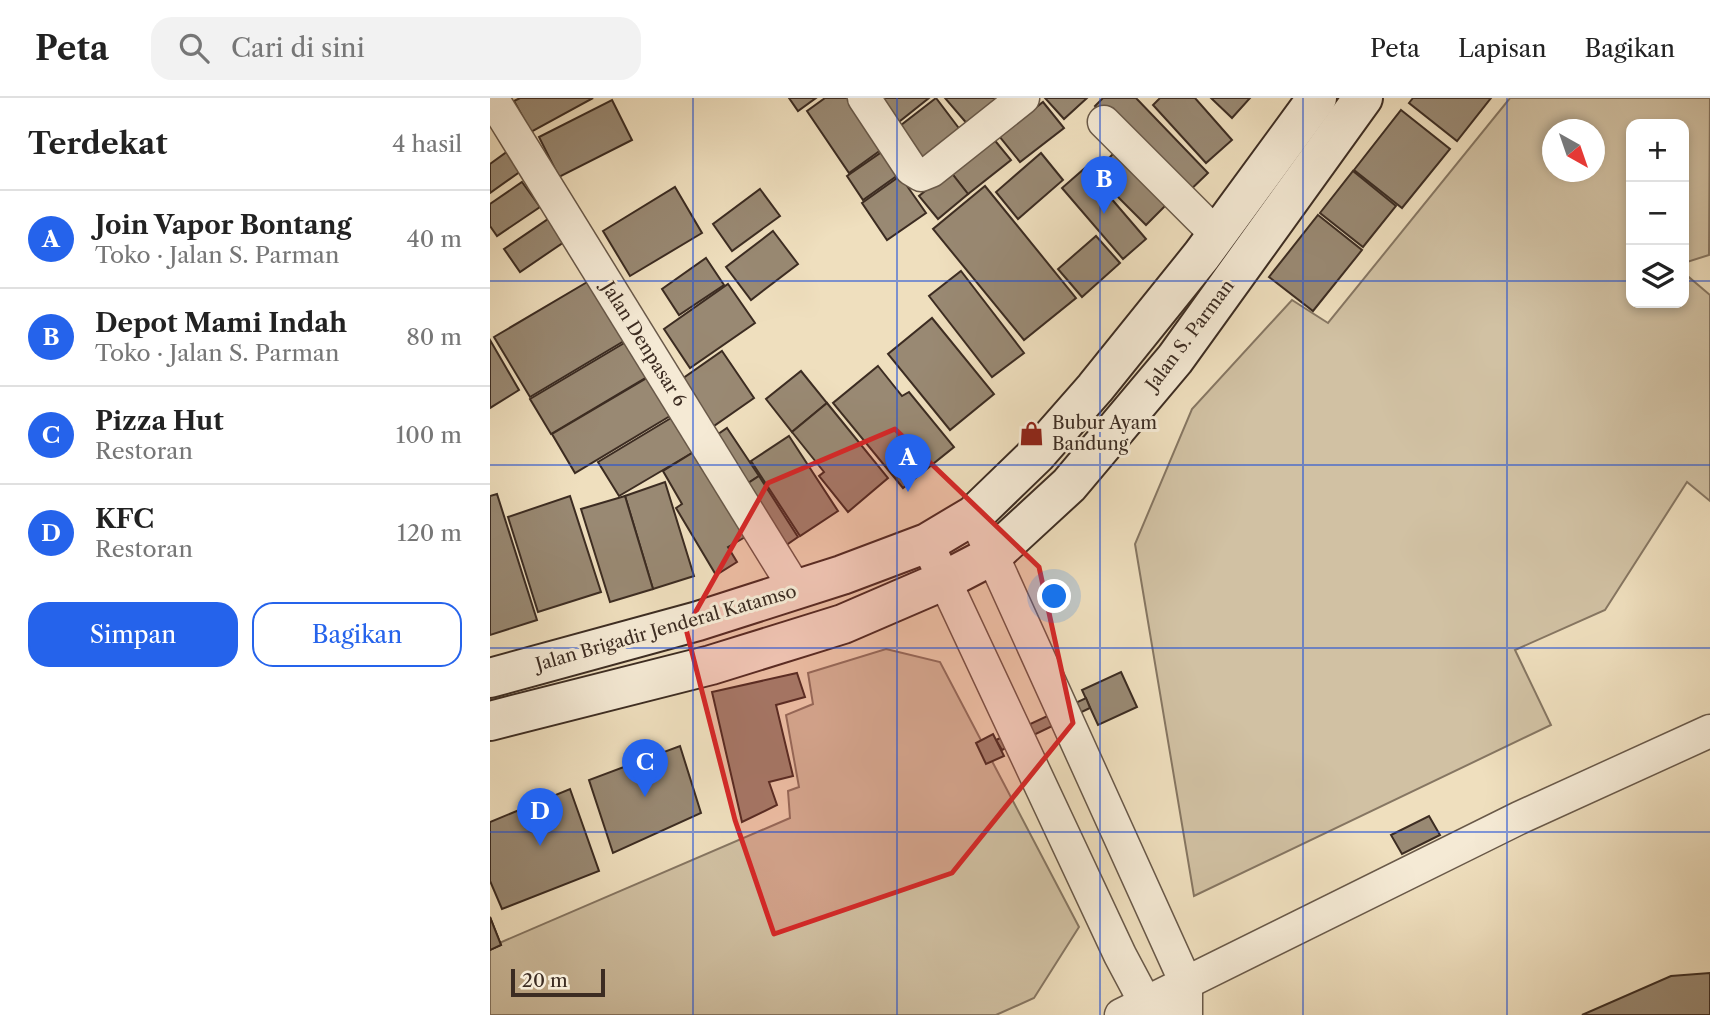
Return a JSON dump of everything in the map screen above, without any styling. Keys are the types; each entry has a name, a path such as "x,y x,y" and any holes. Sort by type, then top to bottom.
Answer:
{"main road":[{"path":"927,542 974,516 1037,454 1095,388 1217,234 1317,98"},
{"name":"Jalan S. Parman","path":"490,721 711,665 843,624 945,580 993,555 1069,485 1175,359 1363,98"},
{"name":"Jalan Brigadir Jenderal Katamso","path":"490,678 698,621 842,575 927,542"}],"street":[{"name":"Jalan Denpasar 6","path":"492,98 796,590"},
{"path":"864,98 911,169 921,175 931,171 1023,98"},
{"path":"1104,122 1217,234"},
{"path":"974,516 1186,983 1186,1015"},
{"path":"927,542 1121,955 1141,1011 1186,983 1519,818 1710,731"}],"highlighted area":[{"path":"895,429 1039,567 1073,723 952,873 774,934 735,820 686,629 768,483"}],"shaded area":[{"path":"1510,98 1710,98 1709,255 1689,261 1689,119 1626,119 1626,308 1689,308 1689,277 1710,295 1710,501 1687,482 1605,610 1515,650 1551,725 1194,896 1135,544 1192,409 1292,300 1328,323"},
{"path":"886,649 940,662 1079,927 1034,998 996,1015 490,1015 490,947 790,818 788,791 799,787 786,715 813,704 808,673"}],"building":[{"path":"520,98 593,98 531,132 514,101"},
{"path":"789,98 816,98 798,111"},
{"path":"825,98 859,98 885,147 849,173 807,111"},
{"path":"885,98 929,98 895,125 878,104"},
{"path":"936,98 961,131 922,161 896,129"},
{"path":"945,98 1000,98 969,126"},
{"path":"1045,98 1087,98 1064,119"},
{"path":"1103,98 1136,98 1208,173 1183,197 1095,106"},
{"path":"1160,98 1195,98 1232,140 1206,163 1153,105"},
{"path":"1211,98 1250,98 1232,118"},
{"path":"1413,98 1491,98 1457,141 1409,103"},
{"path":"612,100 632,140 559,177 539,137"},
{"path":"1043,102 1064,128 1020,162 999,136"},
{"path":"1401,110 1450,149 1402,208 1354,170"},
{"path":"992,137 1011,160 968,194 950,171"},
{"path":"889,147 905,170 863,200 847,176"},
{"path":"1117,150 1169,202 1146,225 1094,173"},
{"path":"508,151 521,171 490,193 490,164"},
{"path":"1041,153 1063,180 1018,219 996,192"},
{"path":"1085,168 1146,239 1123,259 1062,188"},
{"path":"950,171 968,194 938,219 919,196"},
{"path":"1353,171 1396,206 1363,247 1320,213"},
{"path":"900,176 926,213 887,240 862,203"},
{"path":"522,182 540,207 497,236 490,226 490,204"},
{"path":"985,186 1076,298 1024,340 933,229"},
{"path":"675,187 702,233 630,276 603,231"},
{"path":"760,189 780,216 732,251 713,224"},
{"path":"554,215 570,238 520,272 504,249"},
{"path":"1318,215 1362,250 1313,311 1269,277"},
{"path":"773,231 798,264 751,300 726,267"},
{"path":"1096,236 1120,263 1082,297 1058,269"},
{"path":"706,258 724,285 679,315 662,289"},
{"path":"961,271 1024,353 992,377 929,296"},
{"path":"594,278 629,338 530,397 494,337"},
{"path":"728,284 755,323 690,368 664,329"},
{"path":"932,318 994,394 950,430 888,354"},
{"path":"631,339 652,374 551,434 530,399"},
{"path":"490,340 519,390 490,408"},
{"path":"722,351 754,398 711,428 679,381"},
{"path":"878,366 902,396 909,392 954,447 903,488 833,403"},
{"path":"801,371 827,403 792,432 766,399"},
{"path":"652,375 675,413 575,473 552,434"},
{"path":"827,403 888,478 848,512 819,476 824,472 792,432"},
{"path":"676,415 697,450 619,496 598,462"},
{"path":"727,428 759,476 739,489 708,441"},
{"path":"789,436 838,511 800,536 751,461"},
{"path":"697,450 747,536 728,547 737,562 716,575 676,508 682,504 663,471"},
{"path":"759,476 798,537 779,550 739,489"},
{"path":"665,482 694,576 653,589 625,496"},
{"path":"497,494 537,620 490,635 490,496"},
{"path":"570,496 601,592 538,612 508,517"},
{"path":"625,496 653,589 610,602 581,509"},
{"path":"1121,672 1137,707 1098,725 1082,690"},
{"path":"797,673 805,697 776,705 793,776 769,782 777,805 742,822 712,692"},
{"path":"1086,698 1090,708 1002,750 996,740"},
{"path":"993,734 1004,756 986,764 976,743"},
{"path":"680,746 701,813 613,853 589,780"},
{"path":"570,789 599,871 502,909 490,881 490,822"},
{"path":"1429,816 1440,835 1402,854 1391,835"},
{"path":"490,917 501,945 490,950"},
{"path":"490,917 501,945 490,950"},
{"path":"1710,973 1710,1015 1582,1015 1671,976"}],"place":[{"name":"Depot Mami Indah","path":"1104,214"},
{"name":"Bubur Ayam Bandung","path":"1032,433"},
{"name":"Join Vapor Bontang","path":"908,492"},
{"name":"Pizza Hut","path":"645,797"},
{"name":"KFC","path":"540,846"}]}
